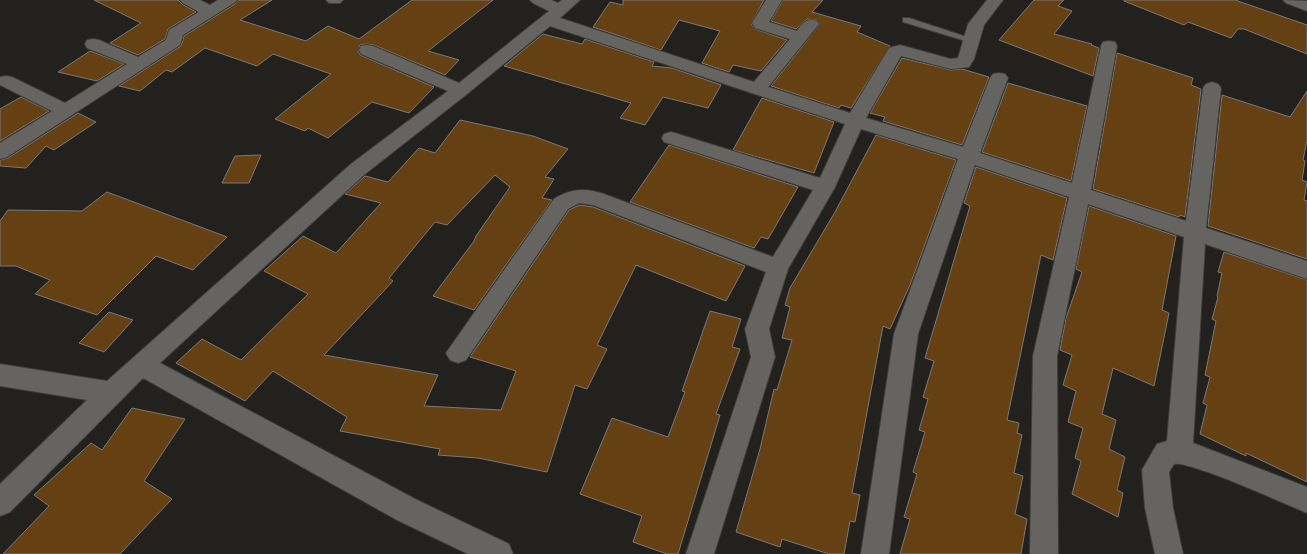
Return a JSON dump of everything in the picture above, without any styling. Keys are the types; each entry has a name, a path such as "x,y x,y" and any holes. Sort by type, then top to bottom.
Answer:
{"street":[{"path":"188,0 210,12"},
{"path":"0,152 174,42 175,33 229,0"},
{"path":"538,0 561,10 589,34 855,121 968,156 1307,270"},
{"path":"758,89 806,30 761,25 760,23 774,0"},
{"path":"700,554 763,357 758,329 778,268 825,187 846,146 855,121 895,52 900,50 957,65 966,60 976,24 995,0"},
{"path":"1291,0 1307,6"},
{"path":"0,503 141,365 358,169 461,90 561,10"},
{"path":"93,44 140,64"},
{"path":"1044,554 1045,356 1080,194 1109,46"},
{"path":"367,50 461,90"},
{"path":"876,554 906,334 968,156 999,78"},
{"path":"6,81 66,111"},
{"path":"1179,451 1195,232 1212,88"},
{"path":"671,138 825,187"},
{"path":"458,353 561,204 573,196 585,196 598,199 778,268"},
{"path":"141,365 407,510 499,554"},
{"path":"0,374 112,393"},
{"path":"1169,554 1159,508 1155,470 1166,453 1179,451 1307,500"}],"lane":[{"path":"906,20 972,40"}],"building":[{"path":"94,0 178,0 196,12 168,29 165,39 138,55 110,43 141,23"},
{"path":"238,0 272,0 240,20 306,41 328,26 359,39 412,0 493,0 428,51 459,60 445,75 374,45 360,45 358,51 360,55 434,87 409,113 372,102 328,138 308,128 305,131 275,119 331,74 273,54 257,66 205,48 172,72 166,70 140,91 119,86 181,46 184,36 235,4"},
{"path":"623,0 764,0 751,24 755,29 787,40 761,71 733,65 729,72 702,63 720,31 679,20 661,50 593,27 610,2 623,5"},
{"path":"783,0 823,0 812,12 861,26 857,32 890,46 851,108 841,105 839,108 771,86 820,24 817,20 807,19 796,29 771,21"},
{"path":"1034,0 1064,0 1058,6 1072,11 1054,34 1092,44 1091,45 1099,48 1093,76 999,40"},
{"path":"1124,0 1235,0 1307,25 1307,54 1244,29 1238,29 1231,38 1188,22 1184,25"},
{"path":"543,34 582,44 585,39 654,62 652,66 672,68 721,85 708,108 663,97 645,125 620,118 631,103 504,66"},
{"path":"90,51 124,64 97,81 58,72"},
{"path":"1117,53 1193,78 1191,85 1201,89 1185,217 1180,215 1179,217 1093,189"},
{"path":"902,58 951,70 962,69 989,77 962,145 883,121 885,117 870,113"},
{"path":"1008,83 1087,106 1071,181 982,152"},
{"path":"1307,91 1307,140 1303,160 1305,161 1302,180 1307,182 1304,200 1307,201 1307,259 1208,226 1222,95 1290,117"},
{"path":"21,97 49,111 0,141 0,109"},
{"path":"762,98 834,122 814,173 733,150"},
{"path":"78,113 96,122 54,150 46,146 26,168 0,166 0,160 8,158"},
{"path":"460,120 533,136 568,149 545,177 554,179 542,198 552,200 474,310 433,296 474,241 510,187 495,175 447,225 435,222 389,278 393,281 324,355 438,375 424,406 501,410 516,371 470,357 569,210 579,205 593,207 745,266 726,301 636,265 597,345 607,349 587,389 575,385 547,472 478,458 438,455 440,449 340,431 347,417 273,371 245,401 176,363 202,339 241,360 308,294 264,271 303,236 336,253 381,203 345,194 365,176 388,182 419,148 435,153"},
{"path":"876,135 956,160 910,285 890,329 883,326 852,493 860,495 855,522 850,521 844,554 829,554 782,539 780,547 736,532 760,449 774,389 777,390 792,340 782,338 790,307 785,305 790,288 835,212"},
{"path":"669,145 798,187 768,239 761,237 754,248 630,202"},
{"path":"261,155 249,183 222,183 235,156"},
{"path":"976,167 1067,198 1053,260 1041,255 1007,420 1019,423 1017,433 1022,435 1014,473 1023,476 1015,514 1027,519 1021,554 900,554 910,519 904,517 917,474 913,472 925,432 919,430 928,399 923,397 934,361 925,358 970,206 964,203"},
{"path":"107,192 227,237 193,270 156,256 97,315 35,294 50,280 16,266 0,266 0,221 8,210 82,211"},
{"path":"1089,206 1176,236 1162,310 1169,313 1154,386 1113,368 1102,414 1116,420 1109,449 1125,457 1117,490 1123,493 1118,517 1072,494 1081,461 1075,458 1083,428 1068,422 1076,391 1063,385 1072,355 1060,350 1066,318 1082,272 1076,269"},
{"path":"1224,252 1307,280 1307,482 1246,453 1246,456 1200,434 1207,405 1203,403 1210,377 1205,375 1216,321 1212,319 1222,273 1218,272"},
{"path":"710,311 741,319 732,347 740,349 716,414 720,415 678,554 667,554 633,542 642,516 580,494 612,418 668,437 685,392 682,391"},
{"path":"109,312 133,320 104,352 79,343"},
{"path":"132,408 185,419 144,481 172,499 120,554 3,554 49,506 34,495 91,443 102,450"}]}
